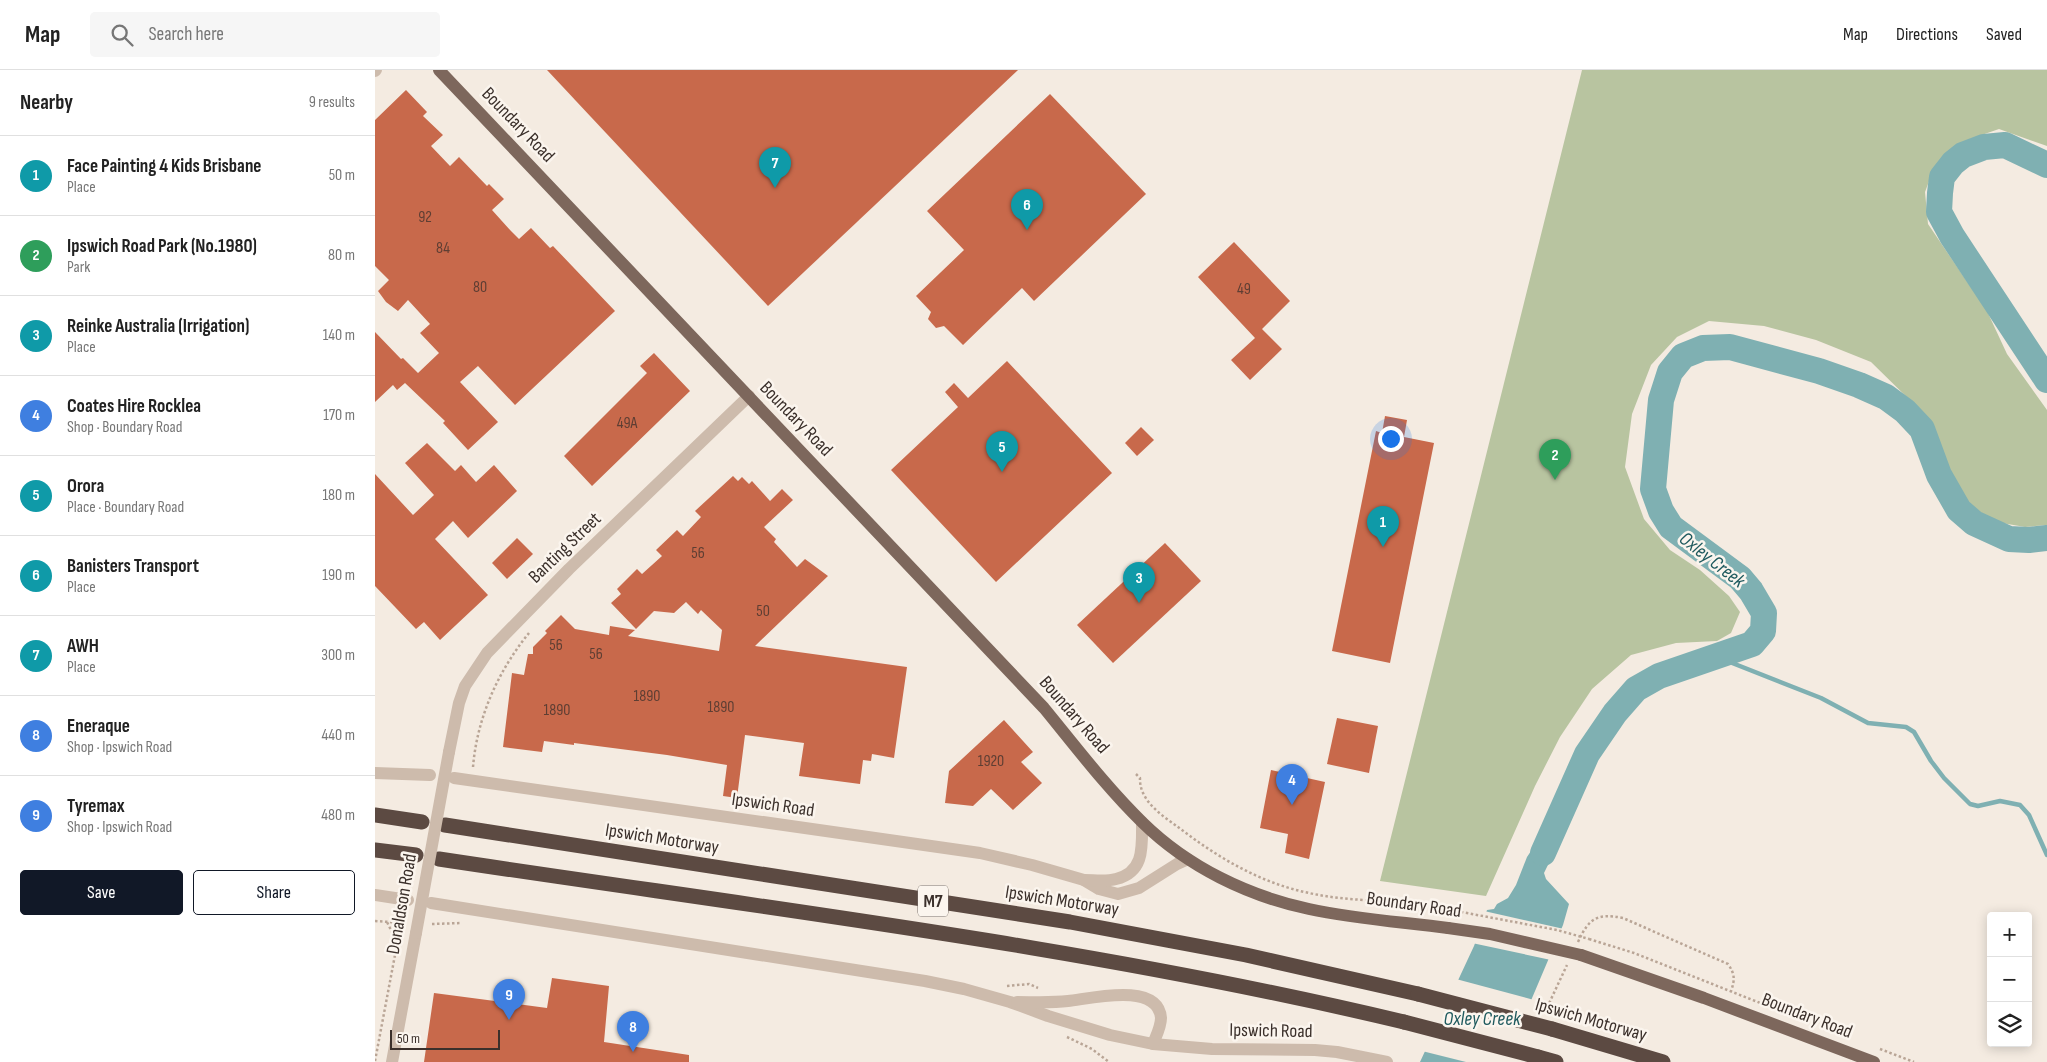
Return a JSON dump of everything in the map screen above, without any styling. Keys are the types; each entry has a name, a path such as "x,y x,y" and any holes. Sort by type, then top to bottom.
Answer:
{"highway":[{"path":"375,815 422,822"},
{"name":"Ipswich Motorway","path":"445,825 1079,924 1246,955 1418,994 1552,1028 1663,1062"},
{"path":"375,850 416,856"},
{"name":"M7","path":"439,859 1188,974 1301,997 1556,1062"}],"main road":[{"name":"Boundary Road","path":"439,70 1044,708 1142,822 1188,859 1234,884 1291,905 1331,913 1490,934 1581,955 1704,998 1874,1062"}],"street":[{"name":"Banting Street","path":"449,752 459,703 465,686 499,638 749,396"},
{"name":"Donaldson Road","path":"392,1062 449,752"},
{"path":"375,773 430,775"},
{"name":"Ipswich Road","path":"454,778 980,853 1084,880 1109,893 1127,892 1139,888 1188,859"},
{"name":"Ipswich Road","path":"1084,880 1116,879 1127,875 1134,868 1143,851 1142,822"},
{"path":"375,895 408,900"},
{"name":"Ipswich Road","path":"431,903 884,974 964,989 1010,1002 1109,1035 1153,1044 1212,1049 1315,1050 1337,1052 1386,1062"},
{"name":"Ipswich Road","path":"1010,1002 1059,1002 1109,994 1136,996 1150,1002 1159,1011 1160,1024 1153,1044"}],"path":[{"path":"473,763 475,740 489,701 517,648 529,633"},
{"path":"1136,774 1140,778 1139,787 1143,796 1171,822 1217,854 1265,879 1308,893 1356,900 1407,903 1557,930 1634,953 1795,1016"},
{"path":"375,920 404,923"},
{"path":"375,1061 395,955 395,938 387,922"},
{"path":"428,923 469,923"},
{"path":"1067,1037 1092,1049 1109,1062"},
{"path":"1877,1048 1914,1062"}],"green space":[{"path":"1582,70 2047,70 2047,146 1999,129 1970,139 1942,157 1931,176 1925,192 1928,224 1987,311 2007,354 2047,410 2047,525 2025,527 2002,523 1987,518 1971,506 1958,492 1936,433 1923,413 1871,362 1816,340 1764,326 1709,321 1677,337 1651,365 1632,414 1625,467 1644,519 1670,550 1700,570 1729,596 1740,612 1731,633 1717,641 1676,643 1631,655 1592,689 1560,737 1535,786 1486,896 1380,881"}],"water":[{"name":"Oxley Creek","path":"1549,817 1568,824 1544,873 1546,879 1569,904 1563,925 1505,1062 1420,1062 1474,946 1487,910 1494,909 1497,904 1508,898 1516,885 1527,857"}],"pier":[{"path":"1484,911 1564,929 1551,960 1472,943"},
{"path":"1456,979 1534,1000 1508,1062 1466,1062 1422,1051"}],"building":[{"path":"547,70 1018,70 768,306"},
{"path":"406,90 427,112 423,116 443,135 431,146 450,166 459,157 487,186 489,184 504,199 492,210 511,231 519,239 531,228 550,248 553,246 615,311 515,405 478,366 460,382 498,422 468,450 443,423 445,421 405,383 397,390 393,385 375,402 375,332 401,359 403,358 418,373 439,353 420,333 430,324 408,300 398,311 386,302 378,291 389,280 375,266 375,120"},
{"path":"1050,94 1146,194 1034,301 1022,288 963,345 944,326 936,328 928,319 931,312 916,296 964,250 927,211"},
{"path":"1234,242 1290,301 1262,329 1282,349 1250,380 1231,360 1255,338 1198,277"},
{"path":"654,353 690,391 592,486 564,456 647,373 640,366"},
{"path":"1007,361 1112,473 996,582 891,470 958,407 945,392 954,383 968,398"},
{"path":"1385,416 1407,420 1404,437 1434,443 1390,663 1332,651 1376,431 1382,433"},
{"path":"1141,427 1154,440 1137,456 1125,443"},
{"path":"427,443 455,471 461,465 476,482 494,465 517,491 468,538 453,521 435,539 488,595 440,640 424,622 416,629 375,586 375,474 413,515 434,495 405,463"},
{"path":"733,476 738,481 742,477 749,484 752,481 770,501 782,489 793,500 764,527 776,539 774,542 797,567 805,559 828,576 755,646 907,667 894,758 872,754 871,761 863,760 860,784 799,776 804,743 745,735 737,798 723,796 727,765 574,743 574,745 544,741 542,752 503,747 512,673 524,675 528,654 533,654 533,647 547,633 545,631 561,615 575,629 609,635 610,626 635,630 628,636 719,651 722,630 701,610 698,614 686,602 674,613 654,611 636,629 611,603 621,594 617,589 637,569 642,574 662,556 656,550 677,530 683,536 701,517 695,511"},
{"path":"517,538 533,554 507,579 492,563"},
{"path":"1165,543 1201,581 1113,663 1077,625"},
{"path":"1337,718 1378,726 1369,773 1327,764"},
{"path":"1004,720 1033,752 1021,762 1042,783 1013,810 991,789 973,806 945,803 949,771"},
{"path":"1271,770 1325,782 1309,859 1285,853 1288,834 1260,828"},
{"path":"552,978 609,986 604,1042 689,1055 689,1062 424,1062 434,993 547,1008"}],"waterway":[{"name":"Oxley Creek","path":"2047,165 2005,145 1984,147 1963,155 1953,163 1942,177 1939,212 1952,236 2047,380"},
{"name":"Oxley Creek","path":"1543,853 1587,754 1615,713 1636,689 1659,676 1752,644 1763,631 1764,613 1751,591 1740,578 1671,527 1661,511 1653,489 1661,400 1670,372 1683,356 1703,348 1730,347 1819,371 1886,397 1905,411 1922,429 1939,475 1959,510 1974,523 2009,539 2029,540 2047,538"},
{"path":"1717,657 1821,698 1868,723 1906,727 1914,732 1931,761 1944,778 1970,804 1978,806 2000,801 2020,805 2029,815 2047,855"}],"place":[{"name":"AWH","path":"775,188"},
{"name":"Banisters Transport","path":"1027,230"},
{"name":"Orora","path":"1002,472"},
{"name":"Ipswich Road Park (No.1980)","path":"1555,480"},
{"name":"Face Painting 4 Kids Brisbane","path":"1383,547"},
{"name":"Reinke Australia (Irrigation)","path":"1139,603"},
{"name":"Coates Hire Rocklea","path":"1292,805"},
{"name":"Tyremax","path":"509,1020"},
{"name":"Eneraque","path":"633,1052"}]}
